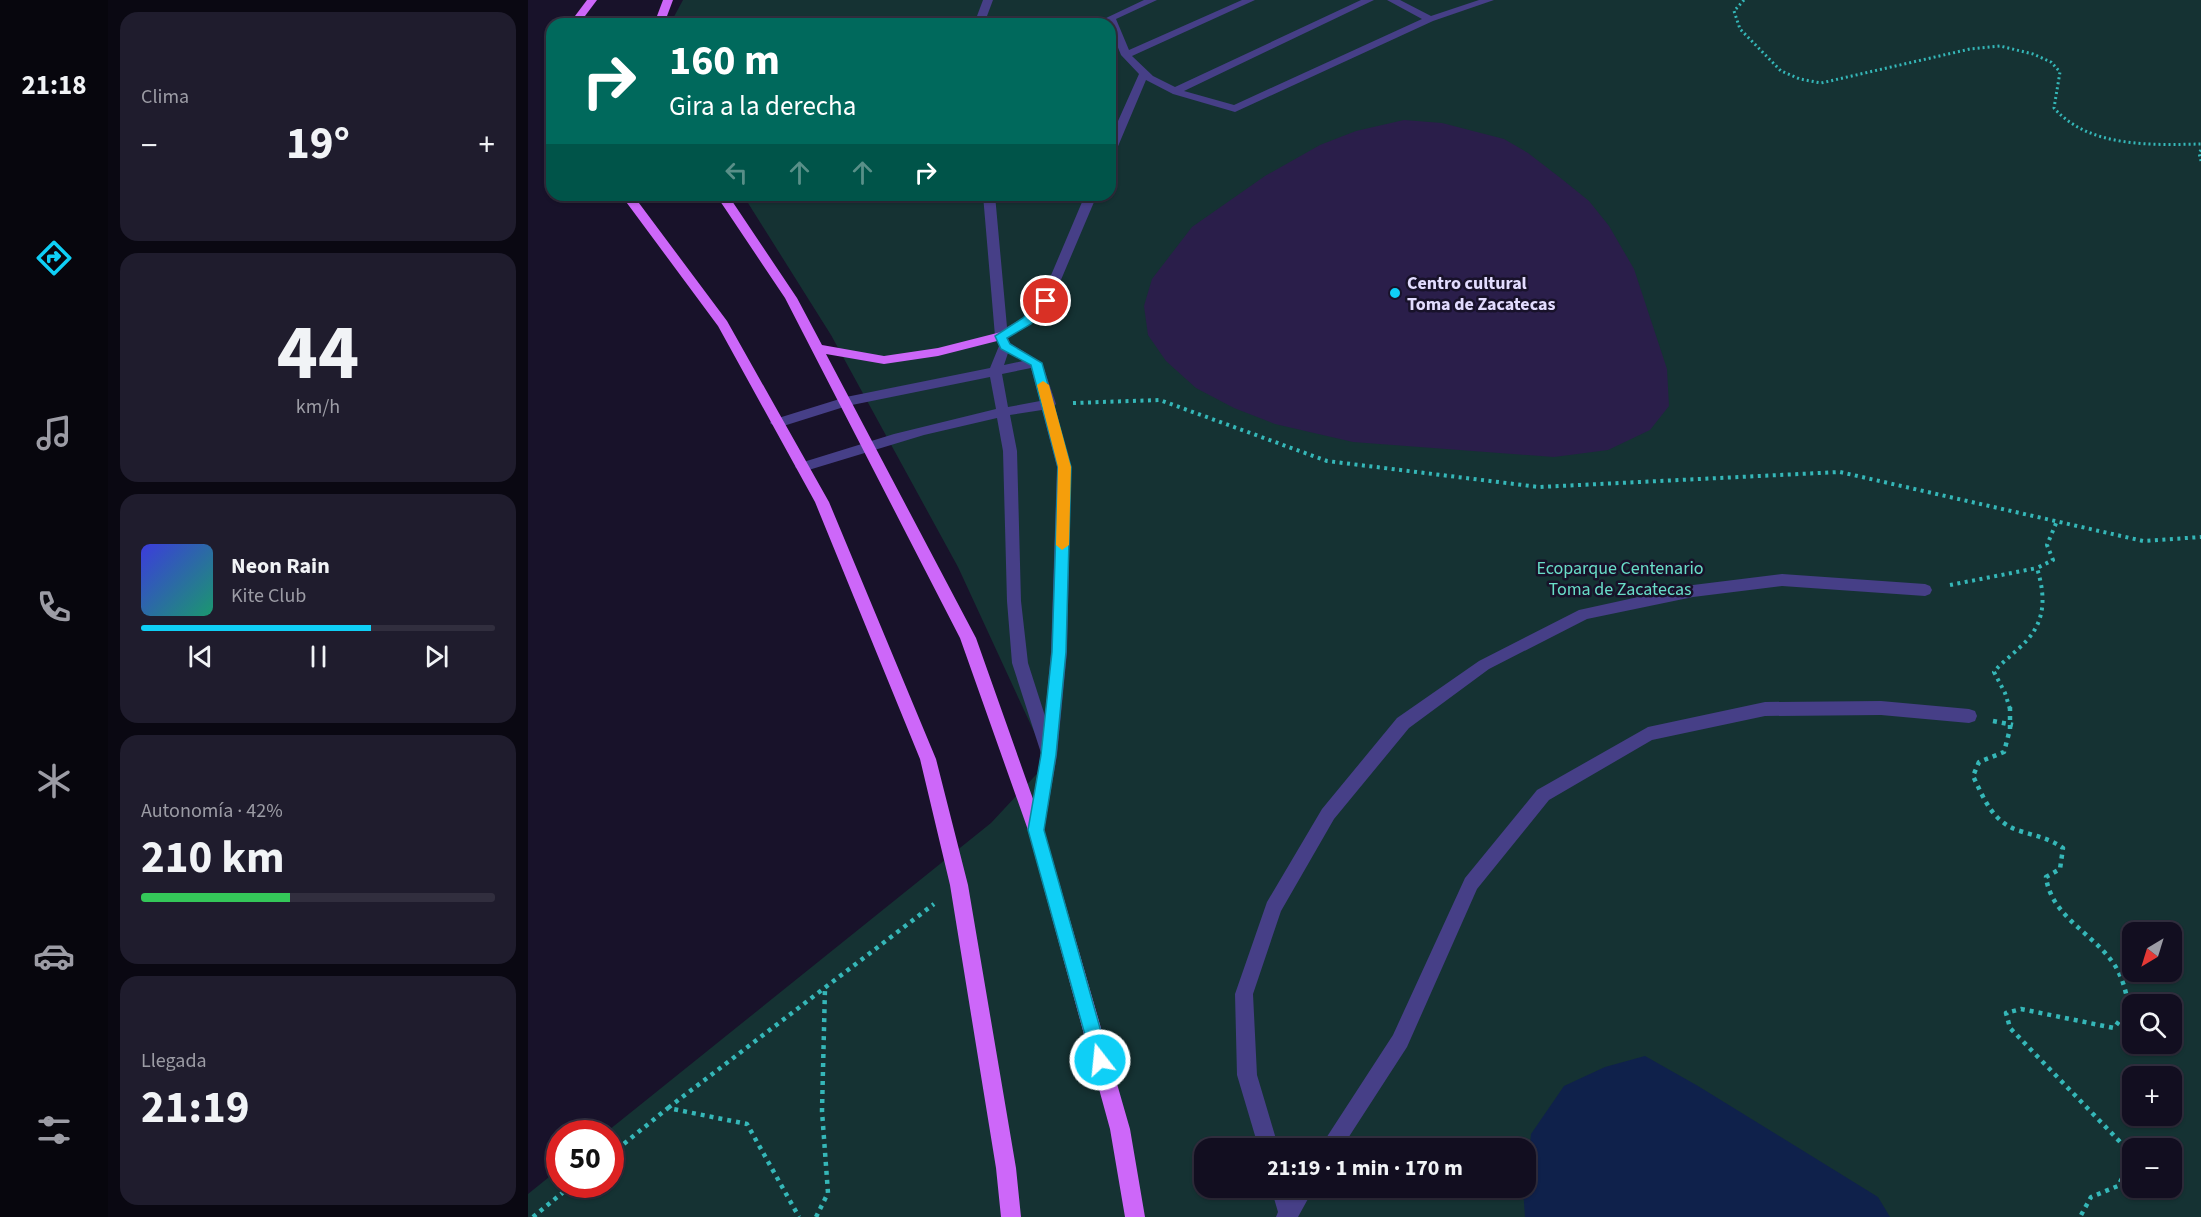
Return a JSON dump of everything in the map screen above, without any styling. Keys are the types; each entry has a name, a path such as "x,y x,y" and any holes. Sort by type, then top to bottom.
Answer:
{"main road":[{"path":"578,18 592,0"},
{"path":"661,18 668,0"},
{"path":"631,201 723,324 822,502 928,759 959,885 1006,1168 1011,1217"},
{"path":"726,201 791,298 968,638 1036,830 1120,1129 1135,1217"},
{"path":"817,348 884,360 1003,341"}],"street":[{"path":"981,18 988,0"},
{"path":"1111,18 1152,0"},
{"path":"1126,55 1250,0"},
{"path":"1175,91 1369,0"},
{"path":"1392,0 1430,19"},
{"path":"1116,30 1126,55 1143,76 1175,91 1235,109 1430,19 1489,0"},
{"path":"1116,138 1143,76"},
{"path":"991,201 1003,341 995,371 1010,451 1014,601 1020,663 1048,755"},
{"path":"1003,341 1046,301 1088,201"},
{"path":"1003,341 1036,363 1065,467 1059,652 1048,755 1036,830"},
{"path":"777,423 846,402 1036,363"},
{"path":"802,467 870,446 1003,411 1049,404"},
{"path":"1266,1138 1247,1075 1244,994 1278,899 1328,814 1403,723 1484,664 1584,614 1693,591 1782,580 1925,590"},
{"path":"1336,1138 1400,1041 1471,884 1543,795 1648,734 1765,709 1881,708 1969,716"},
{"path":"1283,1198 1287,1214"},
{"path":"1287,1214 1297,1198"}],"path":[{"path":"1744,0 1734,10 1740,29 1781,71 1800,79 1821,83 1970,49 2000,46 2033,54 2051,62 2060,72 2054,108 2060,118 2076,128 2103,136 2163,145 2201,144"},
{"path":"2201,150 2199,153 2201,161"},
{"path":"1049,404 1160,400 1327,460 1527,485 1551,486 1840,472 2143,541 2201,537"},
{"path":"1925,590 2037,567 2053,560 2047,545 2057,521"},
{"path":"2037,567 2045,589 2046,608 2037,629 2019,649 2000,662 1994,672 2008,695 2013,725 2004,752 1979,762 1973,776 1995,816 2011,827 2052,839 2063,848 2060,869 2046,877 2045,886 2069,919 2112,960 2126,991 2128,1008 2114,1028 2021,1009 2007,1013 2010,1028 2124,1146 2129,1165 2118,1186 2091,1197 2080,1217"},
{"path":"624,1144 959,885"},
{"path":"816,1217 828,1193 822,1112 825,988"},
{"path":"668,1108 747,1124 799,1217"},
{"path":"532,1217 556,1198"}],"green space":[{"name":"Ecoparque Centenario Toma de Zacatecas","path":"683,0 2201,0 2201,1217 528,1217 528,1194 546,1179 546,1198 624,1198 624,1120 621,1120 991,823 1048,762 958,567 831,335 747,201 1116,201 1116,18 673,18"}],"water":[{"path":"1645,1056 1878,1197 1890,1217 1525,1217 1524,1198 1536,1198 1536,1138 1531,1138 1531,1134 1564,1086 1605,1067"}],"building":[{"name":"Centro cultural Toma de Zacatecas","path":"1404,120 1442,123 1504,139 1528,153 1589,201 1609,226 1634,269 1667,369 1669,406 1650,430 1608,450 1554,457 1353,442 1275,424 1234,408 1196,388 1166,361 1148,335 1144,306 1152,279 1192,227 1265,176 1320,145 1356,131"}],"slow traffic":[{"path":"1043,385 1065,467 1062,545"}],"place":[{"name":"Centro cultural Toma de Zacatecas","path":"1395,293"}],"route":[{"path":"1046,301 1027,321 1001,336 1005,346 1036,363 1065,467 1059,652 1048,755 1036,830 1100,1060"}]}
